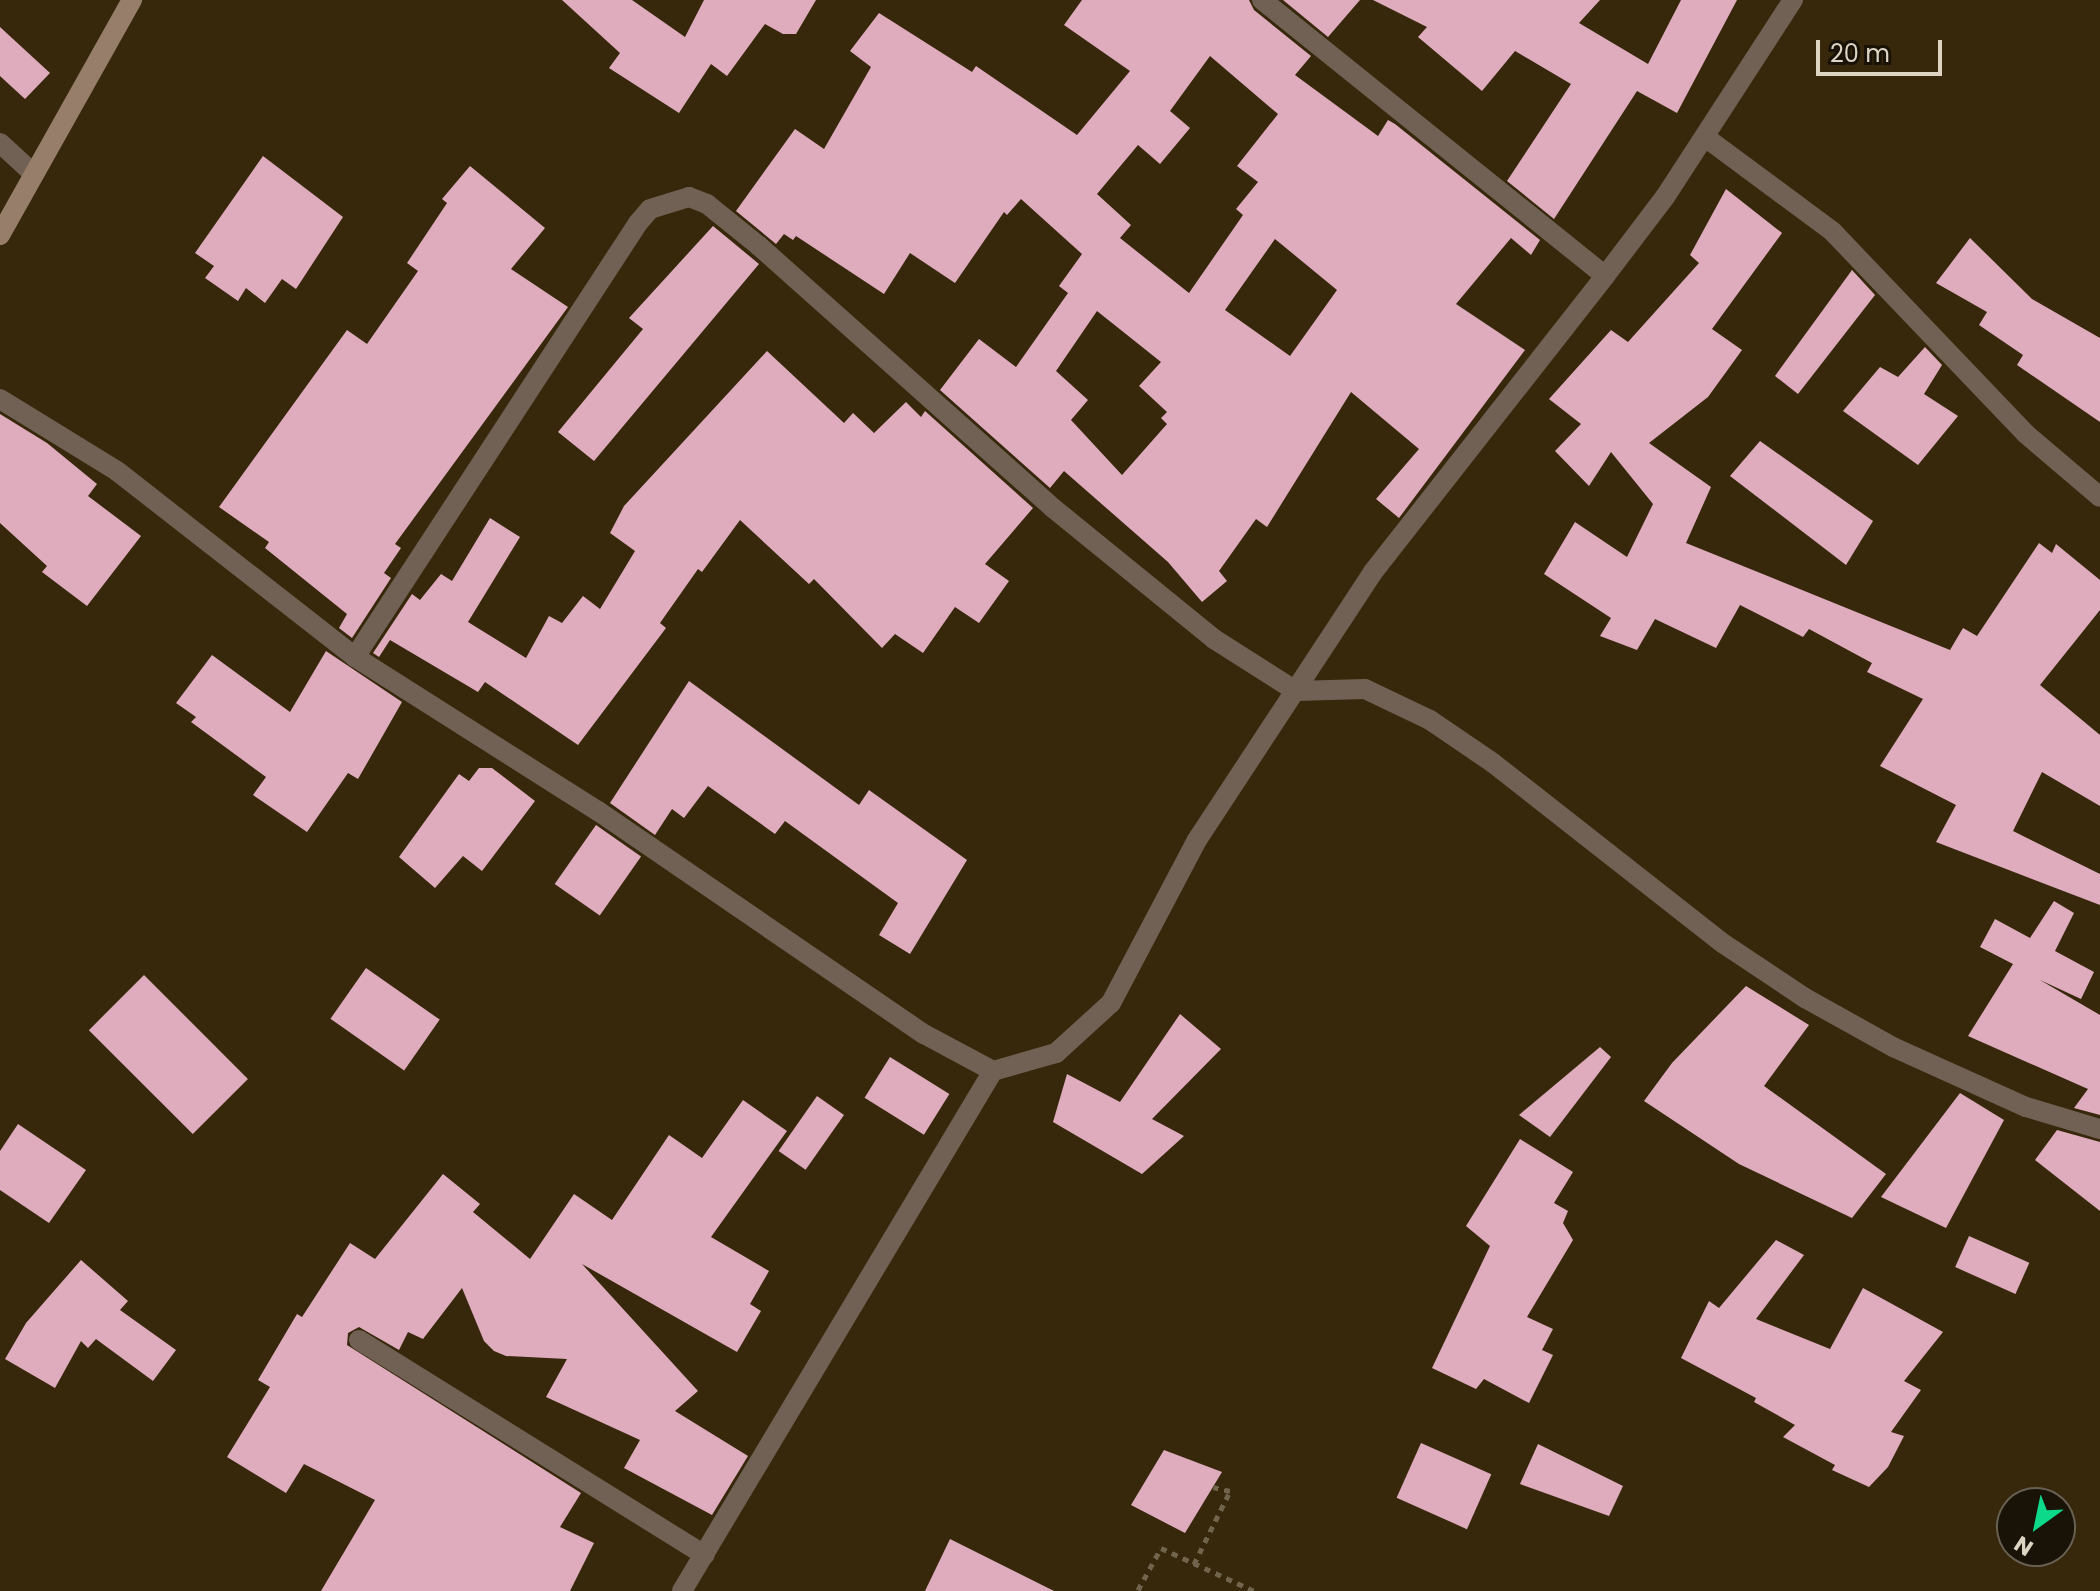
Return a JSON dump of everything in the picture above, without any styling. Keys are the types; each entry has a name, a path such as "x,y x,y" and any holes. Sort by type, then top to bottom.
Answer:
{"street":[{"path":"0,235 132,0"},
{"path":"1262,0 1605,276"},
{"path":"682,1591 993,1071 1056,1053 1111,1003 1197,840 1373,572 1605,276 1705,137 1793,0"},
{"path":"1705,137 1832,231 2026,434 2100,497"},
{"path":"0,143 34,174"},
{"path":"355,657 638,223 660,204 689,197 707,204 759,246 1102,548 1214,639 1296,691 1365,689 1430,720 1493,763 1724,944 1805,998 1893,1047 2026,1107 2100,1129"},
{"path":"0,399 117,471 355,657 598,811 924,1034 993,1071"},
{"path":"359,1340 704,1555"}],"path":[{"path":"1194,1564 1230,1491 1213,1487"},
{"path":"1138,1590 1161,1548 1254,1591"}],"building":[{"path":"562,0 632,0 685,37 704,0 816,0 796,34 783,34 765,24 727,76 711,64 679,113 609,68 620,53"},
{"path":"1082,0 1249,0 1254,10 1311,56 1295,75 1378,136 1388,120 1395,124 1540,240 1531,255 1511,238 1456,304 1525,350 1399,518 1376,499 1419,449 1351,392 1267,527 1256,519 1219,571 1227,581 1202,602 1168,562 1064,471 1050,488 940,390 979,339 1016,367 1068,293 1059,286 1082,254 1021,199 1007,215 1004,212 955,283 910,253 884,294 796,236 793,240 784,234 776,244 736,211 795,129 824,149 871,67 850,51 879,13 972,72 976,66 1077,135 1130,71 1064,25","holes":["1210,56 1278,114 1237,166 1258,182 1236,209 1243,215 1189,293 1120,238 1131,225 1097,194 1138,145 1160,164 1190,128 1170,111","1275,239 1337,290 1290,356 1225,310","1097,311 1161,362 1139,386 1167,412 1161,418 1167,424 1122,475 1071,420 1088,400 1056,371"]},
{"path":"1283,0 1360,0 1328,37"},
{"path":"1373,0 1600,0 1579,23 1648,64 1681,0 1737,0 1677,113 1637,91 1554,219 1507,181 1571,84 1515,51 1482,91 1418,37 1427,27"},
{"path":"0,27 50,73 25,99 0,76"},
{"path":"263,156 343,217 296,289 282,279 265,303 246,288 238,301 205,278 214,266 195,253"},
{"path":"470,166 545,228 511,269 568,307 395,544 401,548 384,573 391,578 352,638 339,628 347,614 265,548 269,542 219,507 347,330 367,344 418,271 407,263 447,203 442,199"},
{"path":"1726,189 1782,233 1712,329 1742,350 1708,397 1649,443 1711,487 1686,543 1950,650 1963,628 1977,636 2039,543 2052,553 2056,544 2100,580 2100,610 2040,685 2100,735 2100,806 2042,772 2013,831 2100,874 2100,905 1936,842 1956,805 1880,766 1923,699 1867,672 1872,663 1809,629 1803,637 1740,605 1716,648 1655,619 1637,650 1600,636 1611,618 1544,574 1575,522 1627,557 1653,504 1611,452 1589,486 1555,451 1581,424 1549,399 1611,330 1628,342 1699,263 1690,255"},
{"path":"713,226 759,264 594,461 558,432 643,329 629,318"},
{"path":"1970,238 2032,299 2100,338 2100,422 2017,365 2023,355 1979,325 1987,312 1936,283"},
{"path":"1852,270 1875,295 1798,394 1775,376"},
{"path":"1925,347 1942,365 1924,394 1958,416 1918,465 1843,411 1880,367 1898,377"},
{"path":"767,351 844,423 853,413 874,433 906,402 921,417 925,411 1033,508 985,564 1009,581 979,623 955,607 923,653 895,634 882,648 814,579 809,584 740,520 702,572 698,569 660,623 666,628 578,745 485,682 478,692 390,640 379,657 373,653 412,594 420,600 441,574 452,581 490,518 520,537 468,622 526,658 549,616 562,623 583,596 600,609 635,551 610,533 624,506"},
{"path":"0,414 47,443 97,484 88,496 141,536 87,606 42,572 47,566 0,523"},
{"path":"1760,441 1873,521 1846,565 1730,476"},
{"path":"326,651 402,702 358,779 348,773 307,832 253,795 266,777 191,722 196,717 176,703 212,655 290,712"},
{"path":"689,681 859,805 869,790 967,860 910,954 879,935 898,903 785,821 775,834 708,786 684,818 672,809 655,835 610,803"},
{"path":"479,768 492,768 535,801 482,871 463,856 435,888 399,857 459,774 469,781"},
{"path":"596,825 641,857 600,916 555,884"},
{"path":"2054,901 2074,913 2055,951 2094,972 2081,999 2040,980 2100,1015 2100,1115 2074,1108 2088,1089 1968,1036 2013,964 1980,947 1995,919 2030,938"},
{"path":"366,968 440,1020 404,1070 330,1019"},
{"path":"144,975 248,1079 193,1134 89,1030"},
{"path":"1746,986 1809,1025 1764,1086 1886,1174 1852,1218 1739,1164 1644,1101 1672,1063"},
{"path":"1180,1014 1221,1049 1152,1119 1184,1136 1142,1174 1053,1122 1067,1074 1120,1102"},
{"path":"1600,1047 1611,1057 1550,1137 1519,1115"},
{"path":"890,1057 949,1094 924,1135 865,1098"},
{"path":"1960,1093 2004,1120 1946,1228 1881,1197"},
{"path":"817,1096 844,1115 806,1170 779,1151"},
{"path":"743,1100 787,1131 711,1237 769,1271 750,1304 761,1311 737,1352 582,1264 698,1391 675,1411 748,1456 712,1515 624,1468 640,1440 546,1397 567,1359 506,1356 494,1351 484,1341 462,1288 423,1339 408,1332 399,1350 359,1327 348,1333 347,1345 581,1493 560,1527 594,1543 570,1591 321,1591 375,1500 304,1464 286,1493 227,1457 270,1387 258,1380 297,1314 302,1317 350,1243 375,1259 443,1174 480,1204 473,1212 530,1259 574,1194 612,1220 669,1135 702,1158"},
{"path":"18,1124 86,1170 49,1223 0,1190 0,1151"},
{"path":"2057,1130 2100,1142 2100,1211 2035,1160"},
{"path":"1520,1139 1573,1172 1554,1203 1568,1211 1563,1223 1573,1240 1527,1317 1553,1329 1542,1350 1553,1355 1529,1403 1484,1379 1476,1389 1432,1368 1490,1246 1466,1226"},
{"path":"1969,1236 2029,1263 2015,1294 1955,1267"},
{"path":"1776,1240 1804,1255 1756,1319 1830,1349 1863,1288 1943,1332 1904,1381 1921,1390 1891,1432 1904,1436 1888,1467 1869,1487 1832,1470 1835,1465 1783,1437 1795,1425 1754,1402 1756,1398 1681,1358 1709,1301 1719,1308"},
{"path":"81,1260 128,1301 120,1310 176,1350 153,1381 96,1339 88,1348 81,1341 55,1388 5,1359 26,1323"},
{"path":"1421,1443 1491,1474 1467,1529 1397,1498"},
{"path":"1538,1444 1623,1486 1609,1516 1520,1484"},
{"path":"1164,1450 1222,1472 1185,1533 1131,1505"},
{"path":"950,1539 1054,1591 925,1591"}]}
